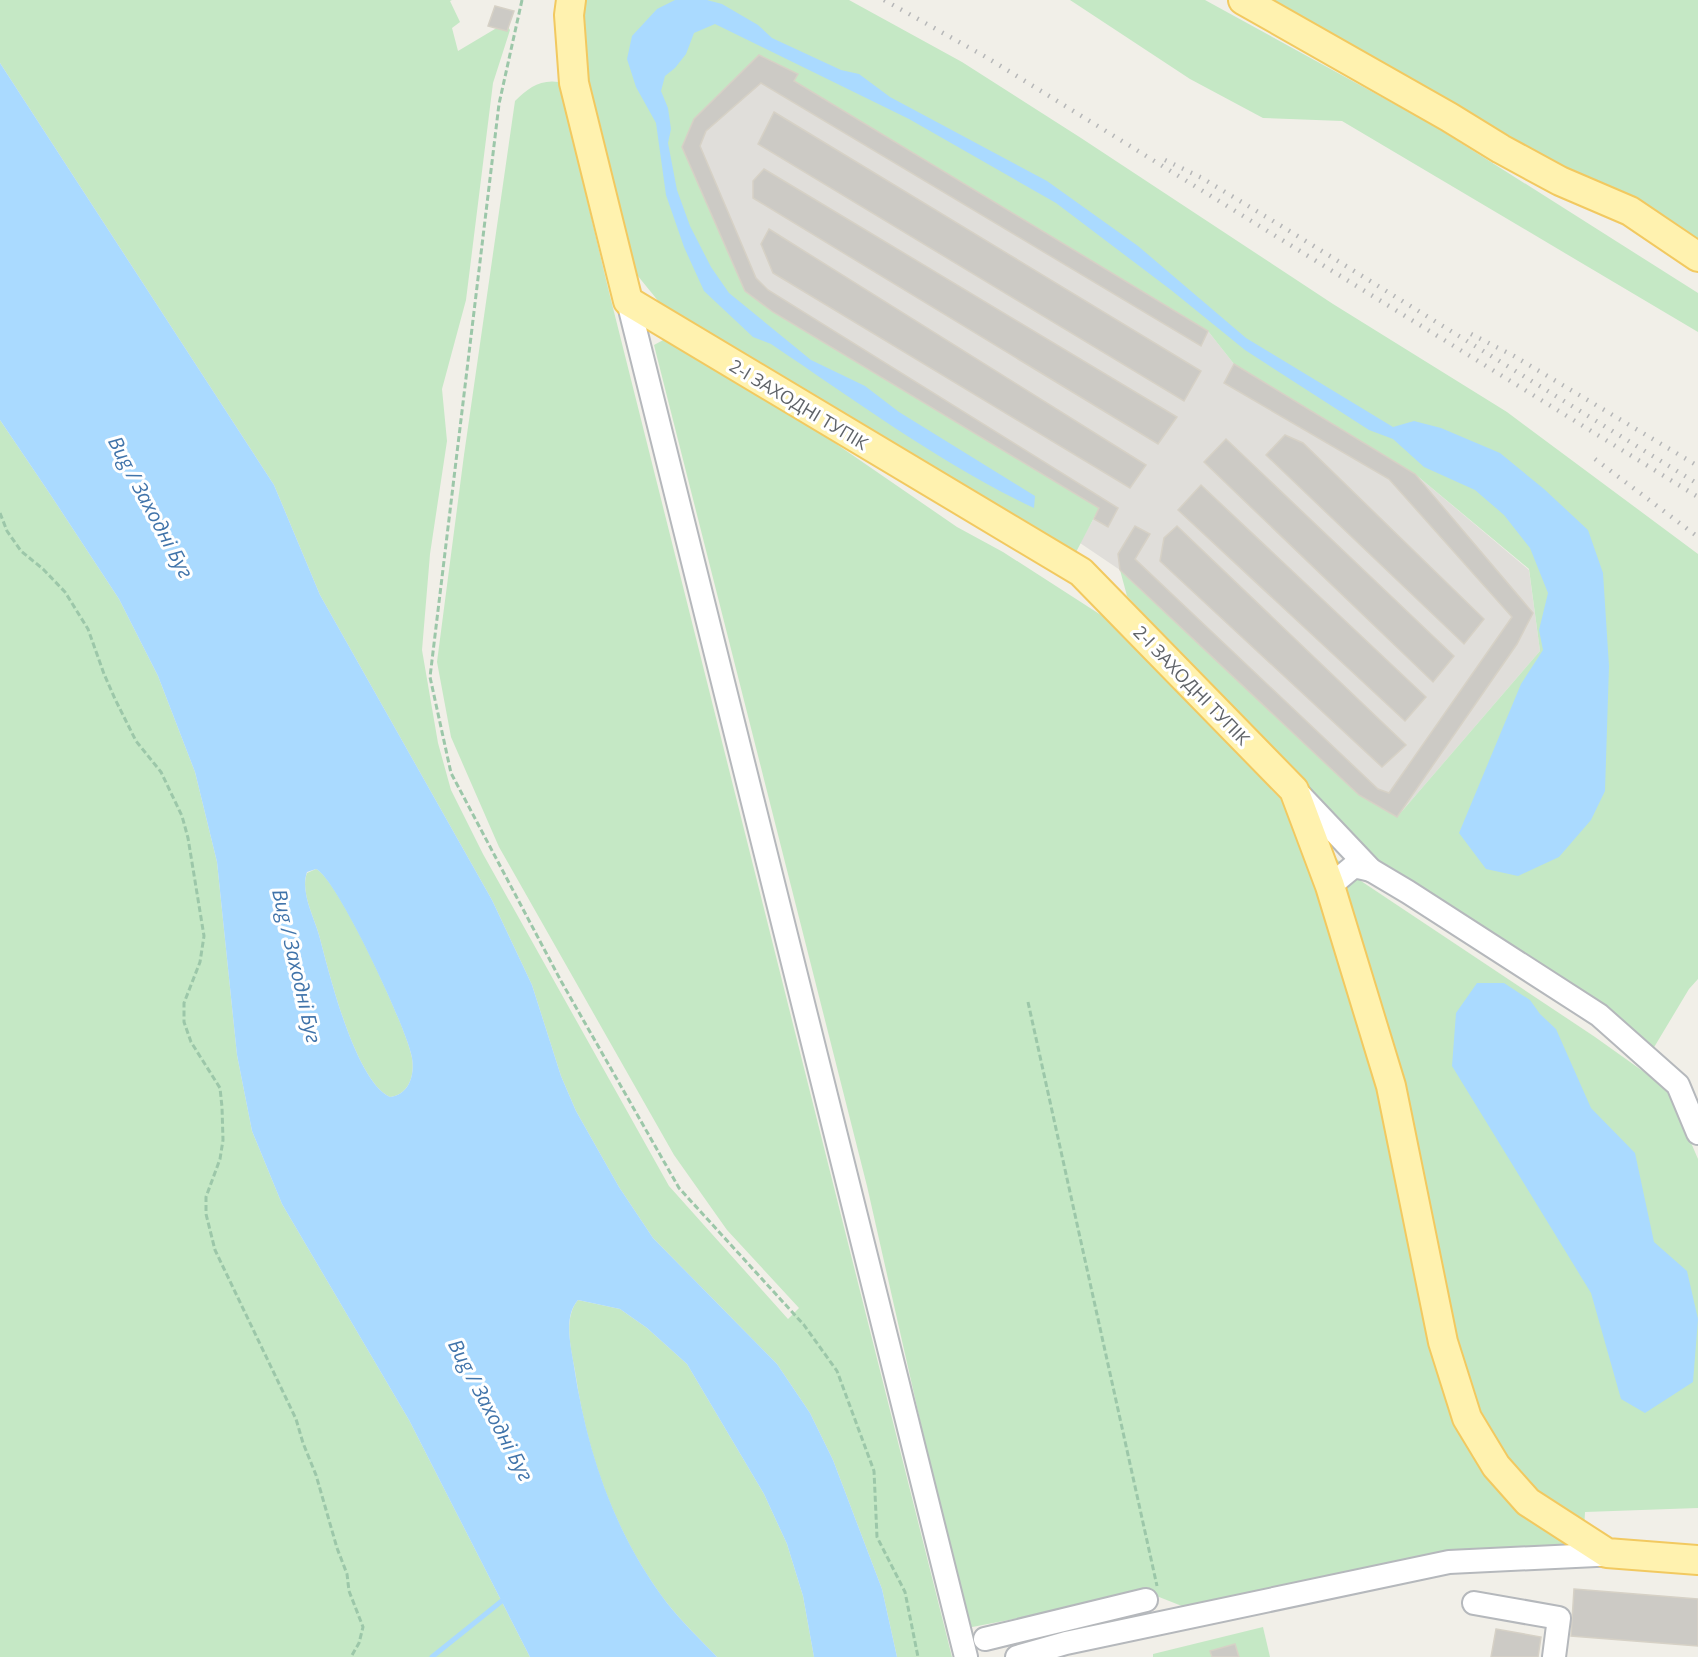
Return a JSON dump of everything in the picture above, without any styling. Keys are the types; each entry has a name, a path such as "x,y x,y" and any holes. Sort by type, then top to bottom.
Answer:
{"main road":[{"path":"571,0 569,15 574,83 628,301"},
{"path":"1243,0 1501,149 1560,181 1630,211 1698,256"},
{"name":"2-І ЗАХОДНІ ТУПІК","path":"628,301 1081,572 1294,790"},
{"path":"1294,790 1330,886 1390,1086 1443,1342 1467,1418 1496,1466 1528,1502 1607,1553 1698,1560"}],"street":[{"path":"628,301 966,1657"},
{"name":"2-І ЗАХОДНІ ТУПІК","path":"1294,790 1371,870 1599,1015 1677,1085 1698,1133"},
{"path":"1330,886 1354,866 1371,870"},
{"path":"1017,1657 1066,1643 1449,1562 1622,1553"},
{"path":"985,1639 1152,1594"},
{"path":"1474,1603 1559,1618 1554,1657"},
{"path":"1062,1619 1066,1643"}],"path":[{"path":"517,0 522,2 499,104 430,677 450,773 561,981 679,1188 804,1325 837,1371 874,1471 877,1537 905,1592 918,1657"},
{"path":"0,513 7,531 21,551 43,569 65,592 88,629 104,674 136,741 161,772 182,816 188,838 204,936 200,962 184,1003 184,1022 191,1042 220,1088 222,1107 222,1149 206,1197 206,1214 215,1250 296,1419 316,1475 347,1574 349,1591 363,1627 359,1643 351,1657"},
{"path":"1028,1002 1152,1594"}],"shaded area":[{"path":"759,55 809,75 1208,331 1234,364 1415,474 1529,570 1540,651 1397,817 1359,795 1120,570 1080,543 1099,509 773,312 682,147"}],"green space":[{"path":"0,0 452,0 450,1 460,22 452,28 458,51 505,23 510,30 493,83 466,300 442,389 447,441 430,554 422,650 438,743 451,790 483,854 669,1186 788,1319 799,1308 727,1230 674,1155 499,847 451,737 437,662 515,101 540,83 559,82 608,288 952,1657 897,1657 882,1589 833,1460 810,1413 777,1364 653,1238 619,1187 576,1111 561,1076 532,985 492,900 320,595 274,485 0,63"},
{"path":"585,0 849,0 962,62 1333,304 1507,412 1698,554 1698,979 1689,989 1653,1049 1377,861 1127,596 1120,570 1359,795 1397,817 1540,651 1529,569 1415,474 1234,364 1208,331 794,81 798,74 759,55 683,147 773,312 1099,508 1074,556 668,313 633,270 594,117 580,39"},
{"path":"1070,0 1205,0 1431,124 1698,293 1698,332 1342,121 1263,118 1190,79"},
{"path":"1267,0 1698,0 1698,239 1665,216 1570,171"},
{"path":"665,339 800,419 957,527 1003,552 1118,626 1352,875 1595,1037 1668,1089 1698,1159 1698,1508 1585,1512 1583,1549 1455,1549 1202,1614 1149,1593 967,1628 867,1186 654,345"},
{"path":"0,420 119,599 158,676 195,772 217,862 237,1055 252,1131 282,1204 409,1420 530,1657 0,1657"},
{"path":"316,869 340,899 355,926 386,989 408,1042 412,1058 411,1077 406,1088 397,1095 390,1097 377,1087 366,1070 345,1024 306,896 307,873"},
{"path":"578,1300 620,1309 647,1328 687,1364 764,1494 787,1544 803,1596 814,1657 717,1657 667,1603 649,1577 618,1522 587,1433 569,1334 573,1307"},
{"path":"1263,1627 1270,1657 1153,1657 1153,1654"}],"water":[{"path":"675,0 707,0 722,4 758,25 772,38 841,70 859,74 890,97 1047,181 1138,246 1246,338 1393,427 1414,421 1441,428 1500,453 1544,489 1588,530 1603,573 1609,666 1605,791 1591,820 1559,857 1518,876 1486,869 1459,833 1521,684 1543,650 1539,630 1548,593 1530,548 1504,515 1475,490 1424,467 1393,439 1369,430 1245,350 1171,290 1056,203 909,119 715,24 694,33 686,54 665,76 661,91 668,108 671,129 668,143 677,190 690,226 711,267 729,293 811,360 865,386 899,412 1035,496 1034,508 999,491 932,452 771,344 753,337 704,291 684,247 666,195 656,123 636,87 627,59 632,36 657,9"},
{"name":"Bug / Заходні Буг","path":"0,63 274,485 320,595 492,900 532,985 561,1076 576,1111 619,1187 653,1238 777,1364 810,1413 833,1460 882,1589 897,1657 814,1657 803,1596 787,1544 764,1494 687,1364 647,1328 620,1309 578,1300 573,1307 569,1323 571,1350 587,1429 606,1490 632,1549 648,1576 667,1603 717,1657 530,1657 409,1420 282,1204 252,1131 237,1055 217,862 195,772 158,676 119,599 0,420","holes":["316,869 326,879 355,926 408,1042 412,1058 411,1077 406,1088 397,1095 390,1097 377,1087 366,1070 345,1024 305,888 307,872"]},
{"path":"1477,983 1504,983 1530,1000 1540,1014 1556,1029 1591,1108 1635,1153 1654,1242 1687,1271 1698,1319 1693,1382 1645,1413 1621,1399 1591,1293 1452,1066 1456,1013"}],"building":[{"path":"495,6 514,11 507,31 488,26"},
{"path":"759,55 798,74 794,81 1208,331 1201,346 761,83 706,131 700,146 756,278 768,290 1118,508 1108,527 1094,519 1099,508 773,312 745,291 682,147 694,119"},
{"path":"774,112 1201,371 1184,401 758,144"},
{"path":"764,169 1177,417 1158,444 753,198 753,181"},
{"path":"769,229 1146,465 1130,488 773,273 761,244"},
{"path":"1234,364 1415,474 1533,613 1517,644 1397,817 1359,795 1120,570 1118,554 1135,526 1150,534 1135,559 1378,789 1389,793 1512,617 1389,479 1224,383"},
{"path":"1285,435 1303,443 1484,619 1464,644 1266,455"},
{"path":"1226,439 1454,656 1433,682 1204,462"},
{"path":"1201,485 1426,697 1405,721 1178,510"},
{"path":"1177,526 1406,745 1382,767 1160,561 1164,538"},
{"path":"1574,1589 1698,1599 1698,1646 1571,1636"},
{"path":"1496,1629 1541,1637 1538,1657 1491,1657"},
{"path":"1235,1644 1239,1657 1212,1657 1210,1651"}],"waterway":[{"path":"432,1657 508,1596"}],"railway":[{"path":"884,0 986,57 1698,497"},
{"path":"1165,160 1202,178 1283,227 1698,484"},
{"path":"1471,334 1514,356 1698,466"},
{"path":"1595,459 1698,537"}]}
